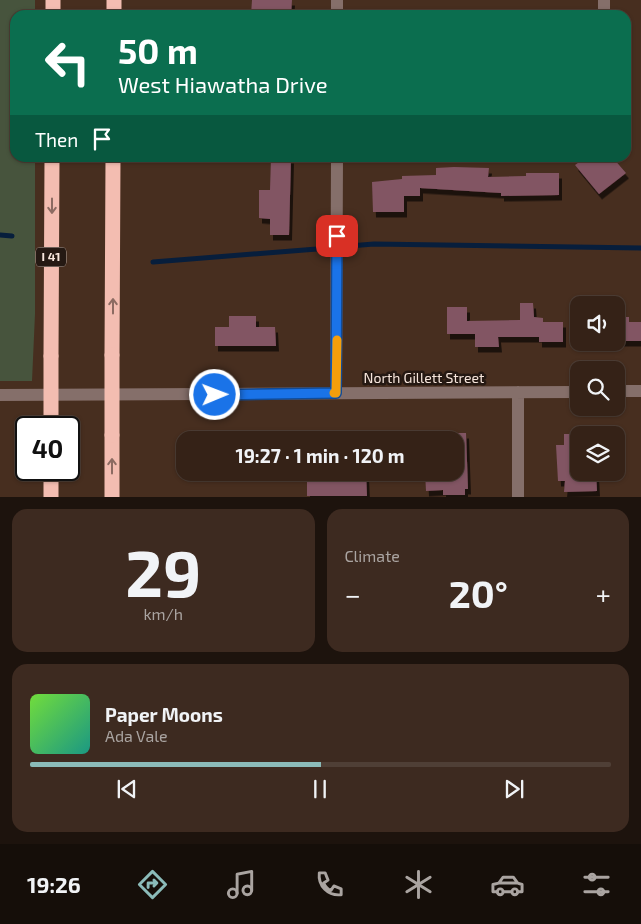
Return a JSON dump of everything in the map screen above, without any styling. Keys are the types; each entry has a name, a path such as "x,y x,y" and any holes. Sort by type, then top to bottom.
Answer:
{"highway":[{"name":"I 41","path":"51,416 52,162"},
{"path":"112,496 113,162"},
{"path":"51,481 51,496"}],"street":[{"path":"336,162 336,393"},
{"path":"625,391 641,391"},
{"path":"518,392 518,496"},
{"name":"North Gillett Street","path":"0,395 570,392"}],"green space":[{"path":"0,0 35,0 35,10 10,10 10,162 35,162 35,314 32,381 0,381"}],"building":[{"path":"252,0 292,0 291,10 251,10"},
{"path":"271,162 291,162 289,235 270,235 270,219 259,218 259,190 270,190"},
{"path":"579,162 616,162 626,173 599,194 575,165"},
{"path":"436,168 489,168 488,177 526,176 526,173 559,173 559,195 501,196 501,193 420,188 420,196 404,196 404,212 373,212 372,182 402,179 402,176 436,175"},
{"path":"520,303 533,303 534,317 543,318 543,322 563,322 563,342 539,342 539,337 498,337 499,347 475,347 475,334 447,334 447,307 467,307 467,321 520,320"},
{"path":"229,316 256,316 256,327 275,327 276,346 215,346 215,327 229,327"},
{"path":"625,317 629,317 629,322 641,322 641,341 625,341"},
{"path":"464,433 466,433 468,489 465,489 465,495 443,495 443,490 426,491 425,481 464,481"},
{"path":"564,434 570,434 570,481 596,481 597,491 564,492 565,481 558,481 556,445 564,445"},
{"path":"307,481 366,481 367,496 307,496"}],"waterway":[{"path":"0,235 12,236"},
{"path":"349,246 374,244 641,248"},
{"path":"153,262 317,249"}],"slow traffic":[{"path":"334,393 336,393 337,340"}],"route":[{"path":"215,395 336,393 337,236"}]}
